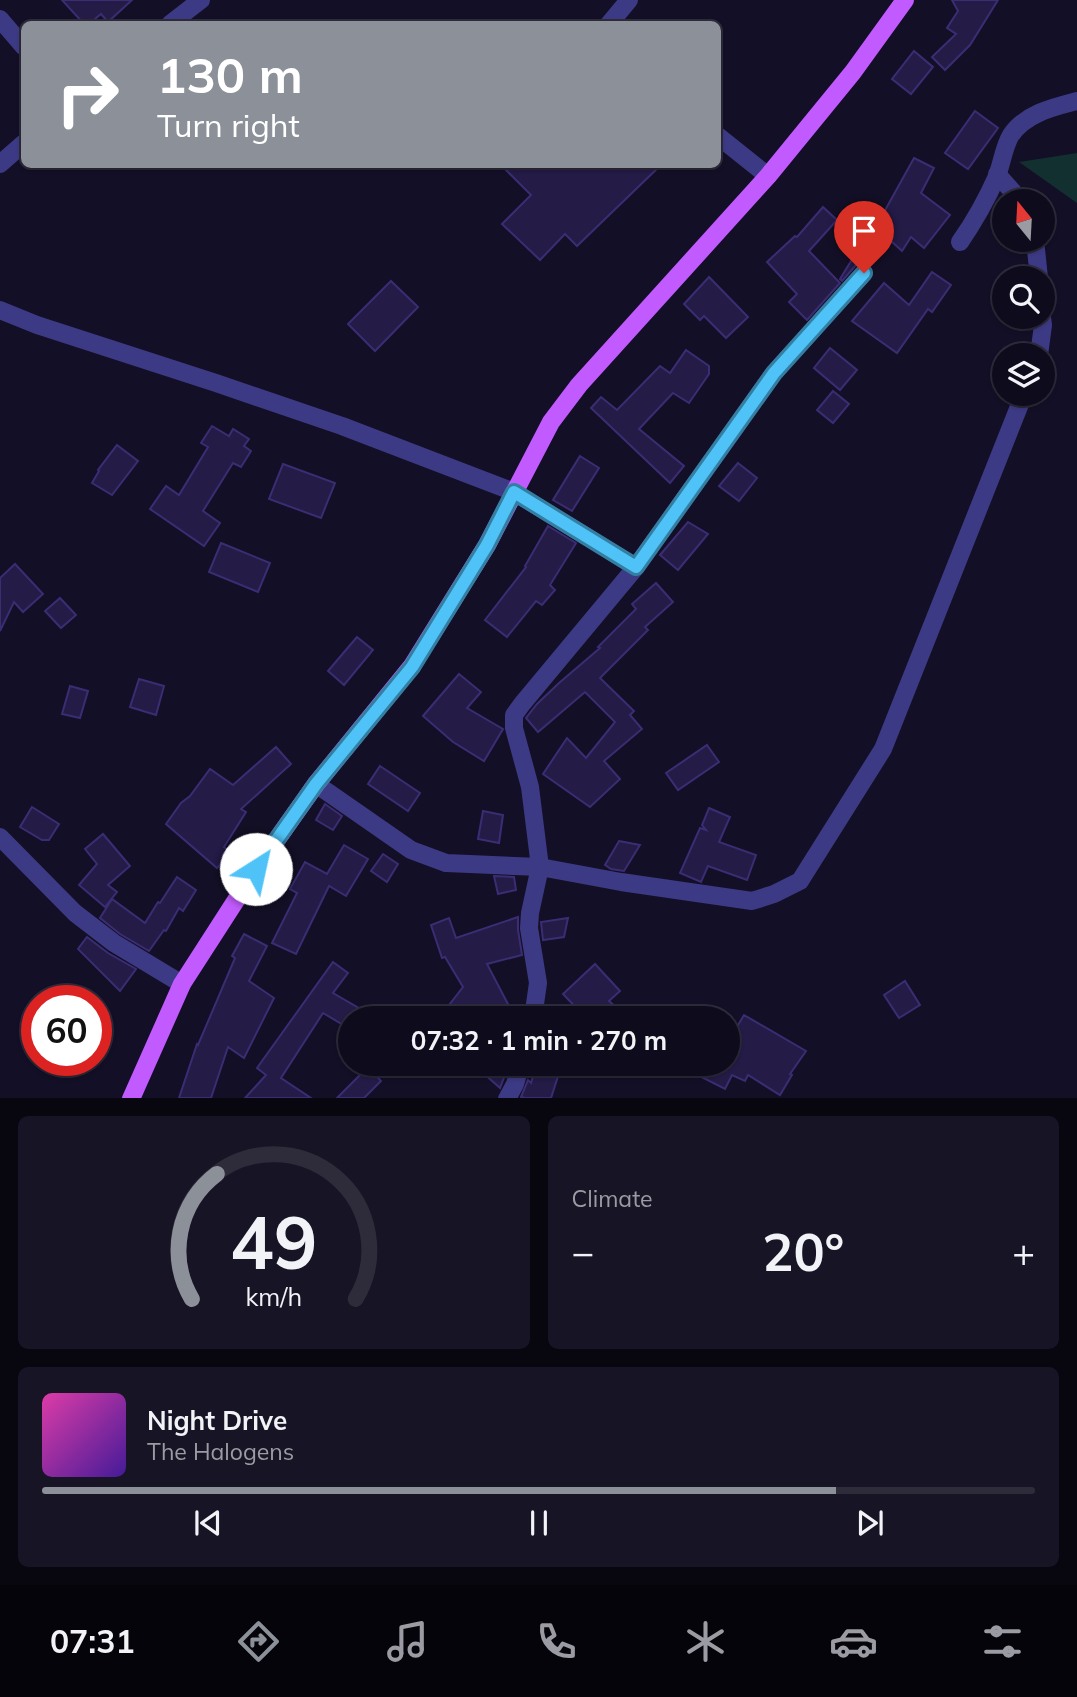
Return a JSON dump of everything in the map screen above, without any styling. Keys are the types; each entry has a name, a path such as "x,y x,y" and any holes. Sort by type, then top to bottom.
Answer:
{"main road":[{"path":"131,1098 182,984 256,869 316,784 412,667 487,545 551,422 579,385 768,176 853,72 905,0"}],"street":[{"path":"174,21 201,0"},
{"path":"612,21 629,0"},
{"path":"0,19 21,44"},
{"path":"960,242 981,212 1011,136 1021,124 1043,110 1077,101"},
{"path":"721,138 768,176"},
{"path":"0,164 21,146"},
{"path":"997,174 1010,189"},
{"path":"535,1006 538,983 529,928 540,867 530,787 514,728 514,715 636,567 774,373 864,273"},
{"path":"0,310 37,325 342,426 514,492 636,567"},
{"path":"316,784 411,850 446,863 540,867 752,901 800,881 883,749 1019,406"},
{"path":"0,837 75,913 114,943 182,984"},
{"path":"508,1098 517,1076"}],"green space":[{"path":"1077,153 1077,203 1019,162"}],"building":[{"path":"62,0 132,0 109,21 101,14 93,21 81,21"},
{"path":"952,0 998,0 970,45 945,70 932,57 956,34 947,28 958,11"},
{"path":"914,51 933,67 911,94 892,79"},
{"path":"975,111 998,128 968,169 945,153"},
{"path":"914,158 934,168 921,193 950,215 924,248 911,237 902,251 890,240 867,262 856,265 842,281 840,279 880,214 883,214"},
{"path":"504,168 658,168 577,246 565,234 540,260 502,224 531,195"},
{"path":"823,207 837,220 809,251 840,283 807,320 789,302 797,294 767,262 797,237"},
{"path":"932,272 951,285 932,312 928,309 897,353 852,321 884,283 909,305"},
{"path":"709,277 748,317 726,338 704,316 700,320 684,304"},
{"path":"391,281 418,307 375,351 348,324"},
{"path":"830,348 857,370 840,390 814,368"},
{"path":"686,350 709,366 709,374 689,403 673,393 639,429 684,466 670,483 591,408 601,397 617,410 660,366 670,373"},
{"path":"833,391 849,404 833,423 817,410"},
{"path":"212,426 229,436 233,429 249,439 244,446 251,451 241,467 233,463 203,511 220,523 204,546 150,509 166,486 179,495 208,447 201,443"},
{"path":"117,445 138,461 112,495 92,483 98,470"},
{"path":"580,456 599,468 572,511 553,500"},
{"path":"738,463 757,478 739,501 719,486"},
{"path":"283,464 335,483 321,518 269,499"},
{"path":"688,522 708,534 678,570 660,555"},
{"path":"548,526 576,543 550,585 555,590 542,605 536,601 507,637 485,620 526,567"},
{"path":"221,543 270,563 258,592 209,572"},
{"path":"15,564 43,594 23,612 14,602 0,631 0,578"},
{"path":"656,583 673,602 645,627 648,630 600,678 634,711 630,715 642,729 604,761 620,779 590,807 543,774 567,738 586,758 615,722 585,692 538,732 526,718 559,683 600,648 598,647 636,609 632,604"},
{"path":"60,598 76,615 61,628 45,611"},
{"path":"357,637 373,650 344,685 328,671"},
{"path":"459,674 481,692 467,708 503,729 484,761 453,742 423,716"},
{"path":"139,679 164,686 156,715 130,707"},
{"path":"70,686 88,691 80,718 62,714"},
{"path":"707,745 719,762 678,790 666,773"},
{"path":"276,747 291,764 241,809 246,812 224,847 231,853 217,868 166,824 210,769 233,785"},
{"path":"380,766 420,793 408,811 368,784"},
{"path":"325,804 342,816 333,830 316,820"},
{"path":"32,807 59,824 49,840 42,840 20,827"},
{"path":"709,808 730,817 719,842 756,855 747,880 708,866 701,882 680,873 700,828 706,830 702,825"},
{"path":"483,811 503,815 499,843 478,839"},
{"path":"103,834 130,866 108,885 117,892 105,907 79,885 97,864 85,849"},
{"path":"619,841 640,845 624,871 605,865"},
{"path":"344,845 368,859 346,896 329,886 296,954 272,943 297,893 290,889 305,862 327,874"},
{"path":"383,854 398,864 387,882 371,871"},
{"path":"494,876 514,877 516,890 498,894"},
{"path":"177,877 196,890 183,911 179,908 166,931 164,930 149,951 100,918 112,899 145,923"},
{"path":"518,917 522,955 487,964 509,1006 448,1006 463,987 445,957 442,958 431,925 449,918 456,938"},
{"path":"568,918 564,937 543,940 541,922"},
{"path":"244,934 267,946 249,981 274,998 244,1058 228,1047 211,1098 179,1098 197,1044 235,958 232,956"},
{"path":"87,937 136,969 120,991 78,949"},
{"path":"333,962 348,973 333,993 355,1006 338,1006 338,1022 323,1013 281,1078 311,1098 245,1098 266,1075 257,1068"},
{"path":"595,964 620,991 609,1001 615,1006 574,1006 563,994"},
{"path":"905,981 920,1005 899,1018 884,995"},
{"path":"744,1015 806,1051 780,1095 748,1075 745,1081 734,1076 740,1076 740,1022"},
{"path":"359,1076 376,1076 381,1081 364,1098 337,1098"},
{"path":"486,1076 504,1076 500,1088"},
{"path":"533,1076 558,1076 551,1098 521,1097 528,1080 531,1083"},
{"path":"700,1076 732,1076 725,1089"}],"route":[{"path":"256,869 316,784 412,667 487,545 514,492 636,567 774,373 864,273"}]}
